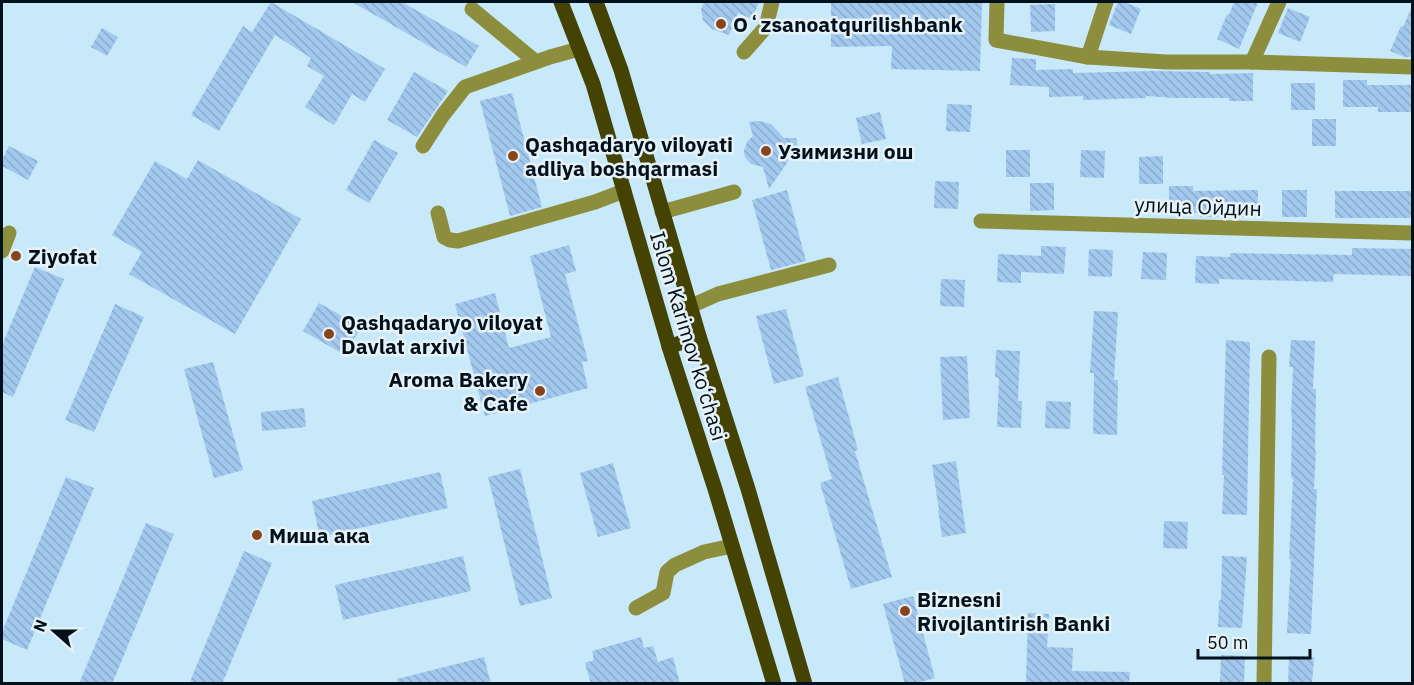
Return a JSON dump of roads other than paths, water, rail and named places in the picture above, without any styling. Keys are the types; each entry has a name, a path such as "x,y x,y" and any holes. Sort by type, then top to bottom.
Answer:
{"main road":[{"name":"Islom Karimov ko‘chasi","path":"561,2 593,84 669,347 774,684"},
{"name":"Islom Karimov ko‘chasi","path":"596,2 621,70 805,684"},
{"path":"669,347 699,336"}],"street":[{"path":"744,52 766,27 772,2"},
{"path":"997,2 996,40 1088,57 1166,62 1413,67"},
{"path":"1088,57 1106,2"},
{"path":"1252,62 1279,2"},
{"path":"472,9 536,62"},
{"path":"423,146 465,87 579,49"},
{"path":"438,213 444,237 458,241 585,205 624,191"},
{"path":"663,212 734,192"},
{"name":"улица Ойдин","path":"981,221 1413,233"},
{"path":"2,251 9,233"},
{"path":"690,306 718,294 829,265"},
{"path":"1264,684 1269,357"},
{"path":"636,608 663,593 667,572 675,566 704,552 732,546"}],"place":[{"name":"Oʻzsanoatqurilishbank","path":"721,24"},
{"name":"Узимизни ош","path":"766,151"},
{"name":"Qashqadaryo viloyati adliya boshqarmasi","path":"513,156"},
{"name":"Ziyofat","path":"16,256"},
{"name":"Qashqadaryo viloyat Davlat arxivi","path":"329,334"},
{"name":"Aroma Bakery & Cafe","path":"540,391"},
{"name":"Миша ака","path":"257,535"},
{"name":"Biznesni Rivojlantirish Banki","path":"905,611"}]}
